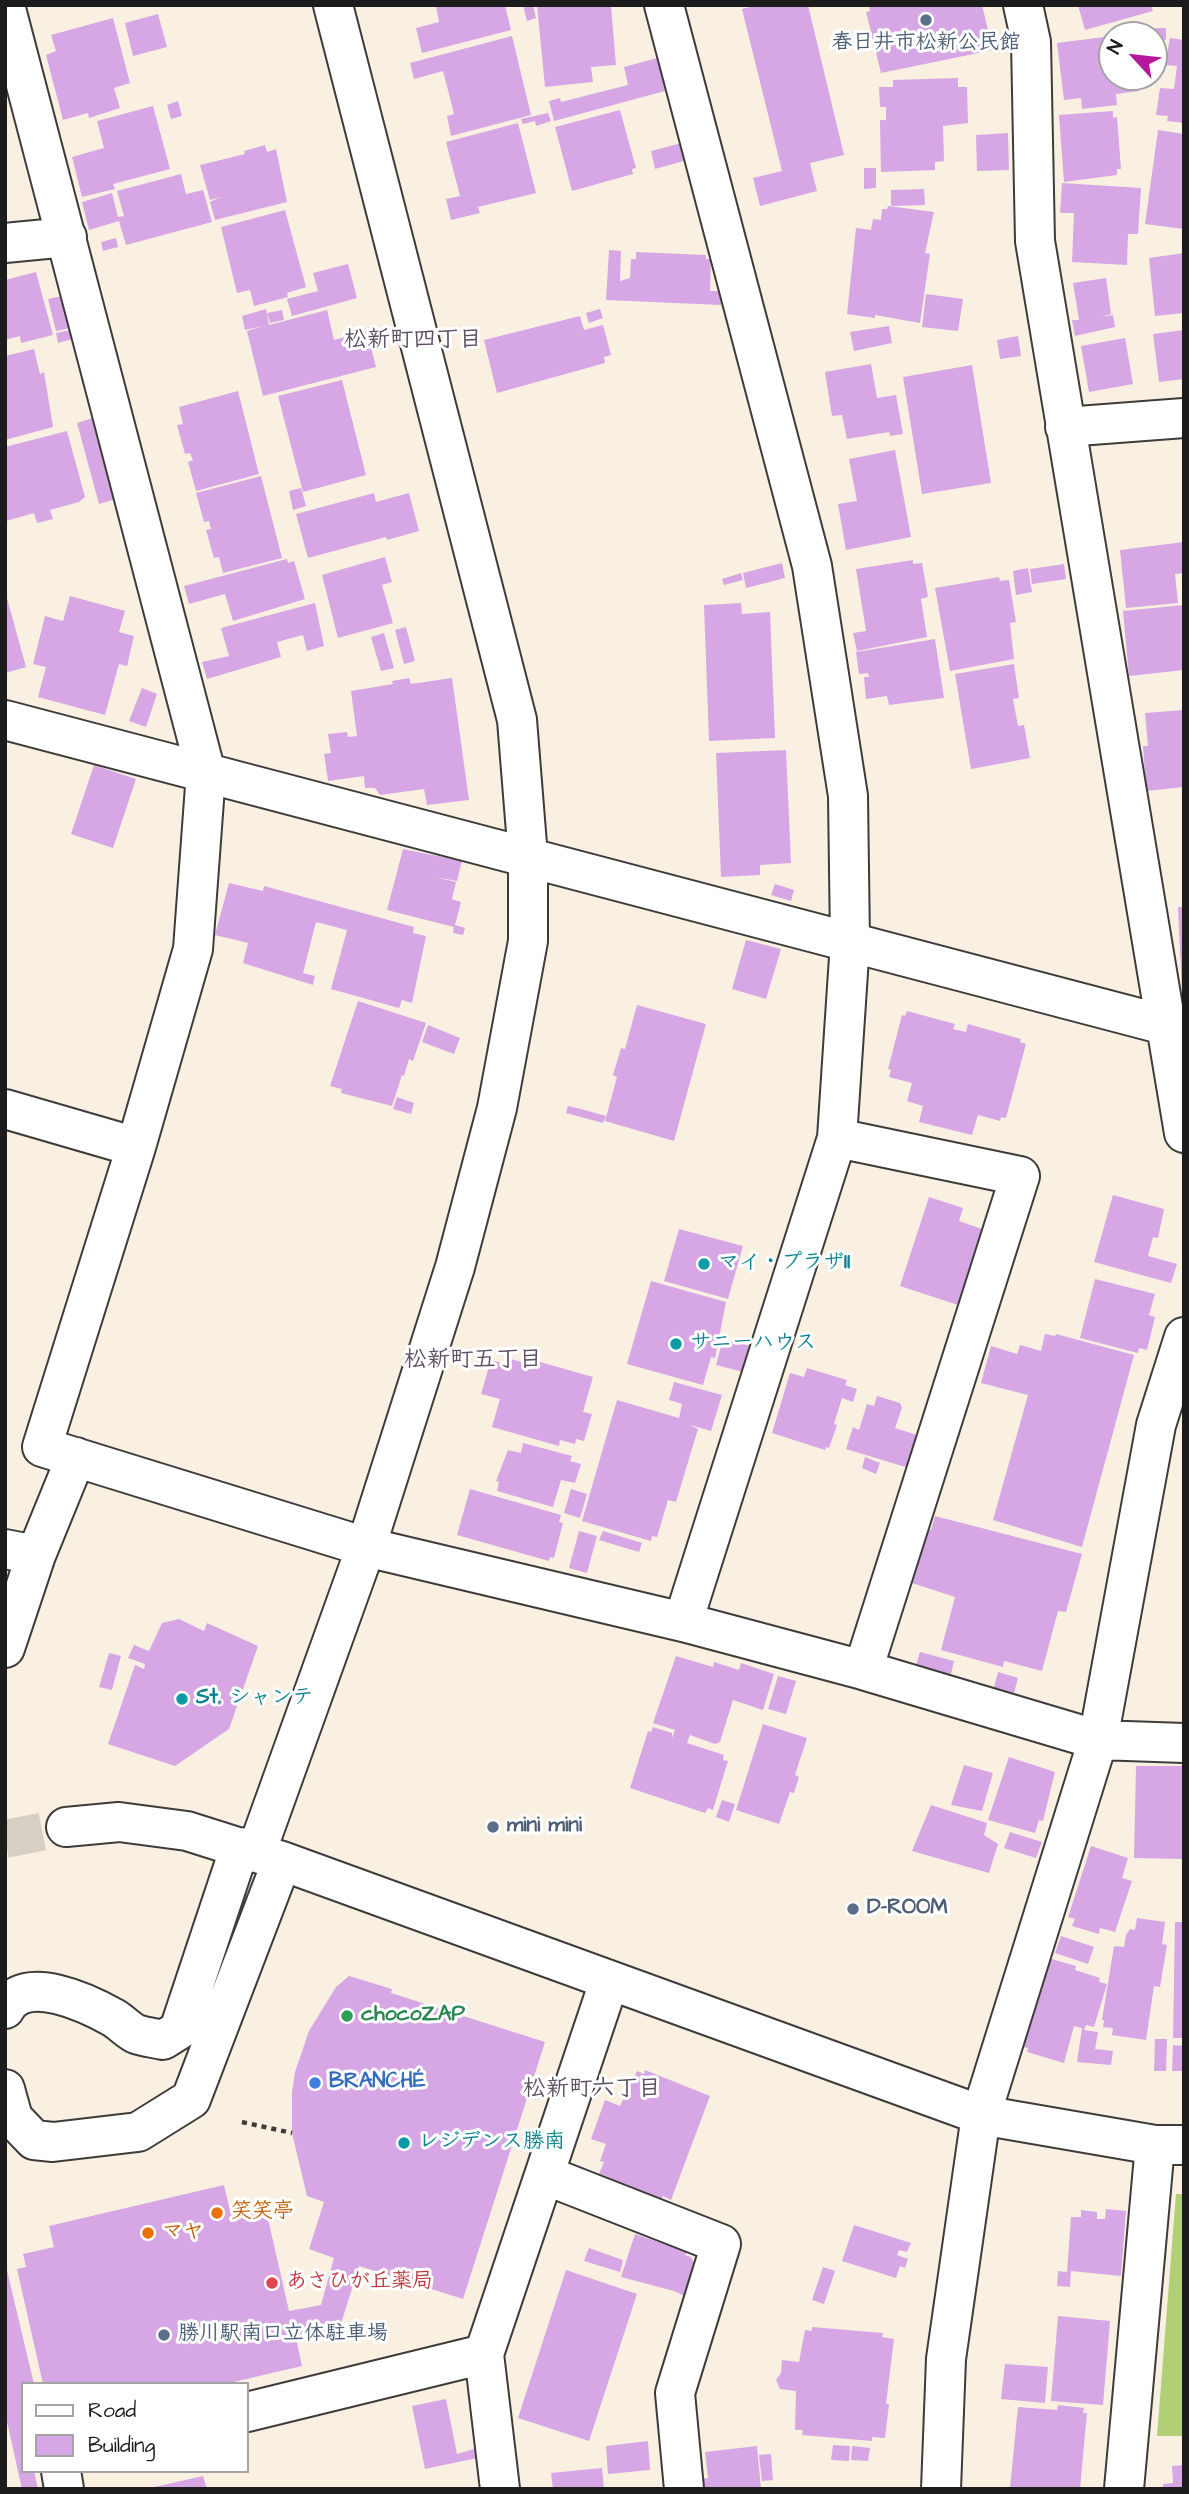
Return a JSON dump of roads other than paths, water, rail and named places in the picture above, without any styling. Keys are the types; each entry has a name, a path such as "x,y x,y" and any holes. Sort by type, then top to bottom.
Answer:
{"street":[{"path":"5,5 206,773 193,949 136,1147 42,1447 366,1546 683,1622 863,1670 1098,1740 1184,1743"},
{"path":"5,2089 13,2118 34,2140 53,2142 138,2132 191,2099 259,1854 366,1546 455,1267 496,1108 528,941 528,857 517,720 333,5"},
{"path":"664,5 812,566 848,796 850,942 837,1138 683,1622"},
{"path":"1023,5 1031,42 1035,241 1065,428 1175,1028 1184,1133"},
{"path":"5,243 67,237"},
{"path":"1065,428 1184,418"},
{"path":"5,720 1175,1028"},
{"path":"5,1110 136,1147"},
{"path":"837,1138 1020,1176 863,1670"},
{"path":"941,2489 946,2359 981,2115 1098,1740 1156,1425 1184,1337"},
{"path":"5,1648 21,1552 75,1457"},
{"path":"66,1827 119,1822 187,1831 259,1854 981,2115 1169,2145 1124,2489"},
{"path":"5,2009 8,2004 31,1990 69,1997 115,2019 135,2033 163,2040 179,2030 259,1854"},
{"path":"500,2489 484,2354 609,1982"},
{"path":"545,2175 721,2244 675,2393 684,2489"},
{"path":"248,2412 484,2354"}],"tunnel":[{"path":"5,1839 66,1827"}],"place":[{"name":"春日井市松新公民館","path":"926,20"},
{"name":"マイ・プラザII","path":"704,1264"},
{"name":"サニーハウス","path":"676,1344"},
{"name":"St. シャンテ","path":"182,1699"},
{"name":"mini mini","path":"493,1827"},
{"name":"D-ROOM","path":"853,1909"},
{"name":"chocoZAP","path":"347,2016"},
{"name":"BRANCHÉ","path":"315,2083"},
{"name":"レジデンス勝南","path":"404,2143"},
{"name":"笑笑亭","path":"217,2213"},
{"name":"マヤ","path":"148,2233"},
{"name":"あさひが丘薬局","path":"272,2283"},
{"name":"勝川駅南口立体駐車場","path":"164,2335"}],"district":[{"name":"松新町四丁目","path":"413,341"},
{"name":"松新町五丁目","path":"473,1361"},
{"name":"松新町六丁目","path":"592,2090"}]}
